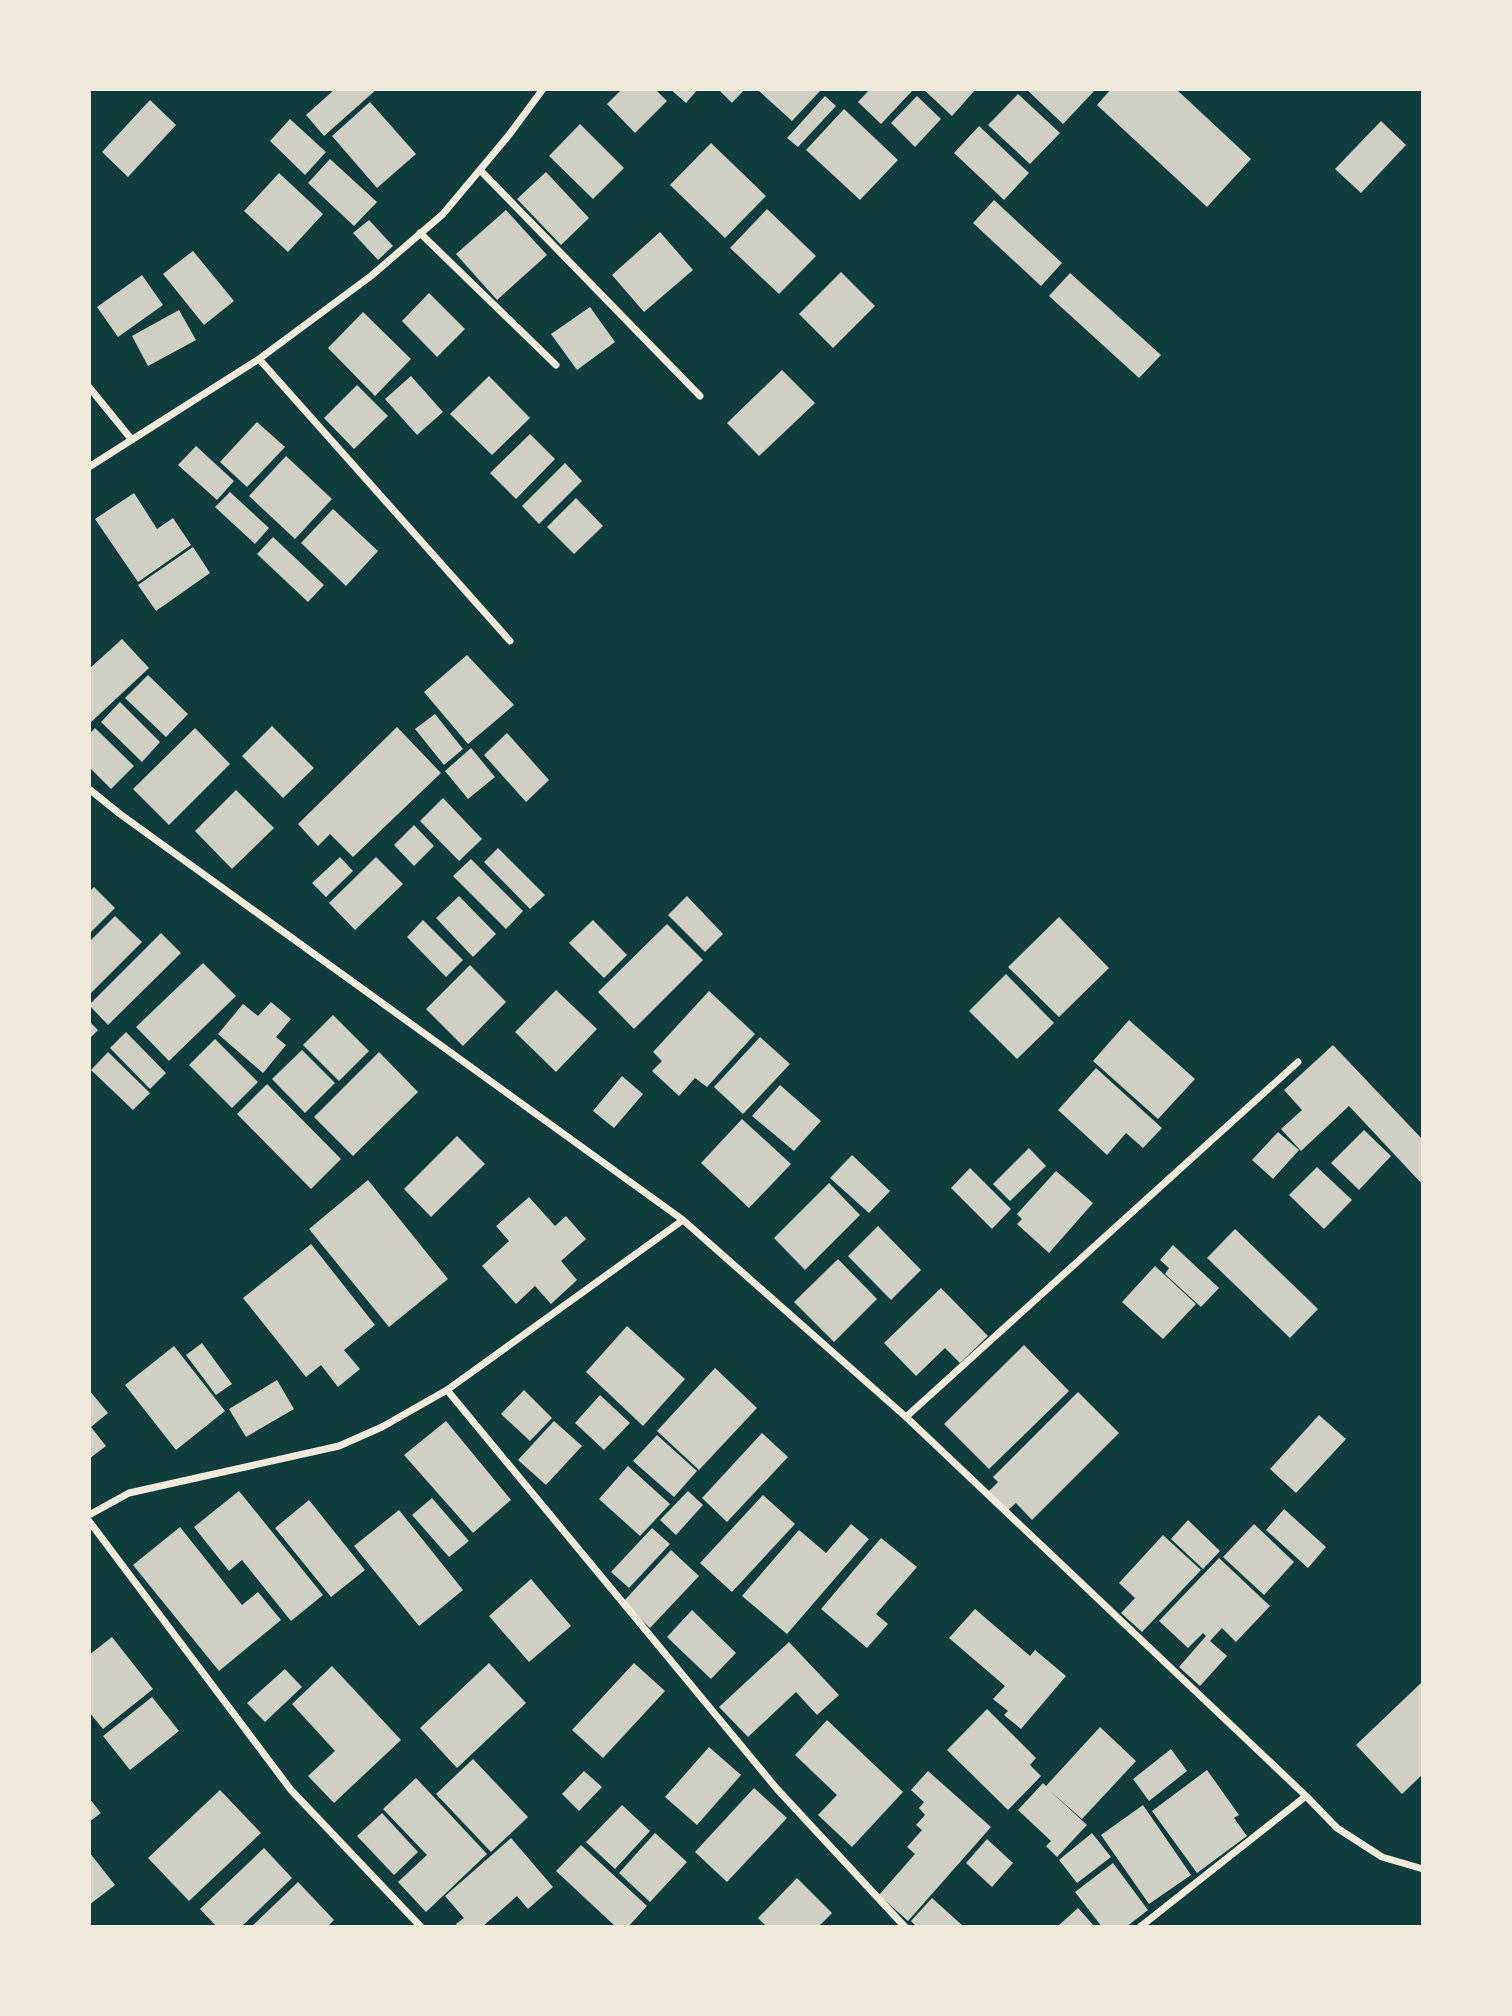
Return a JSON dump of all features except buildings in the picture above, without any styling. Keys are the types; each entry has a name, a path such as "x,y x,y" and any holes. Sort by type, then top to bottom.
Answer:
{"street":[{"path":"89,467 259,359 371,276 443,214 543,89"},
{"path":"480,170 700,397"},
{"path":"420,233 556,365"},
{"path":"259,359 510,641"},
{"path":"89,387 132,440"},
{"path":"89,789 683,1220 906,1418 1337,1828 1382,1857 1423,1869"},
{"path":"906,1418 1298,1062"},
{"path":"89,1515 129,1493 339,1446 382,1427 447,1390 683,1220"},
{"path":"447,1390 778,1789 905,1927"},
{"path":"89,1521 291,1790 421,1927"},
{"path":"1140,1927 1306,1796"}]}
